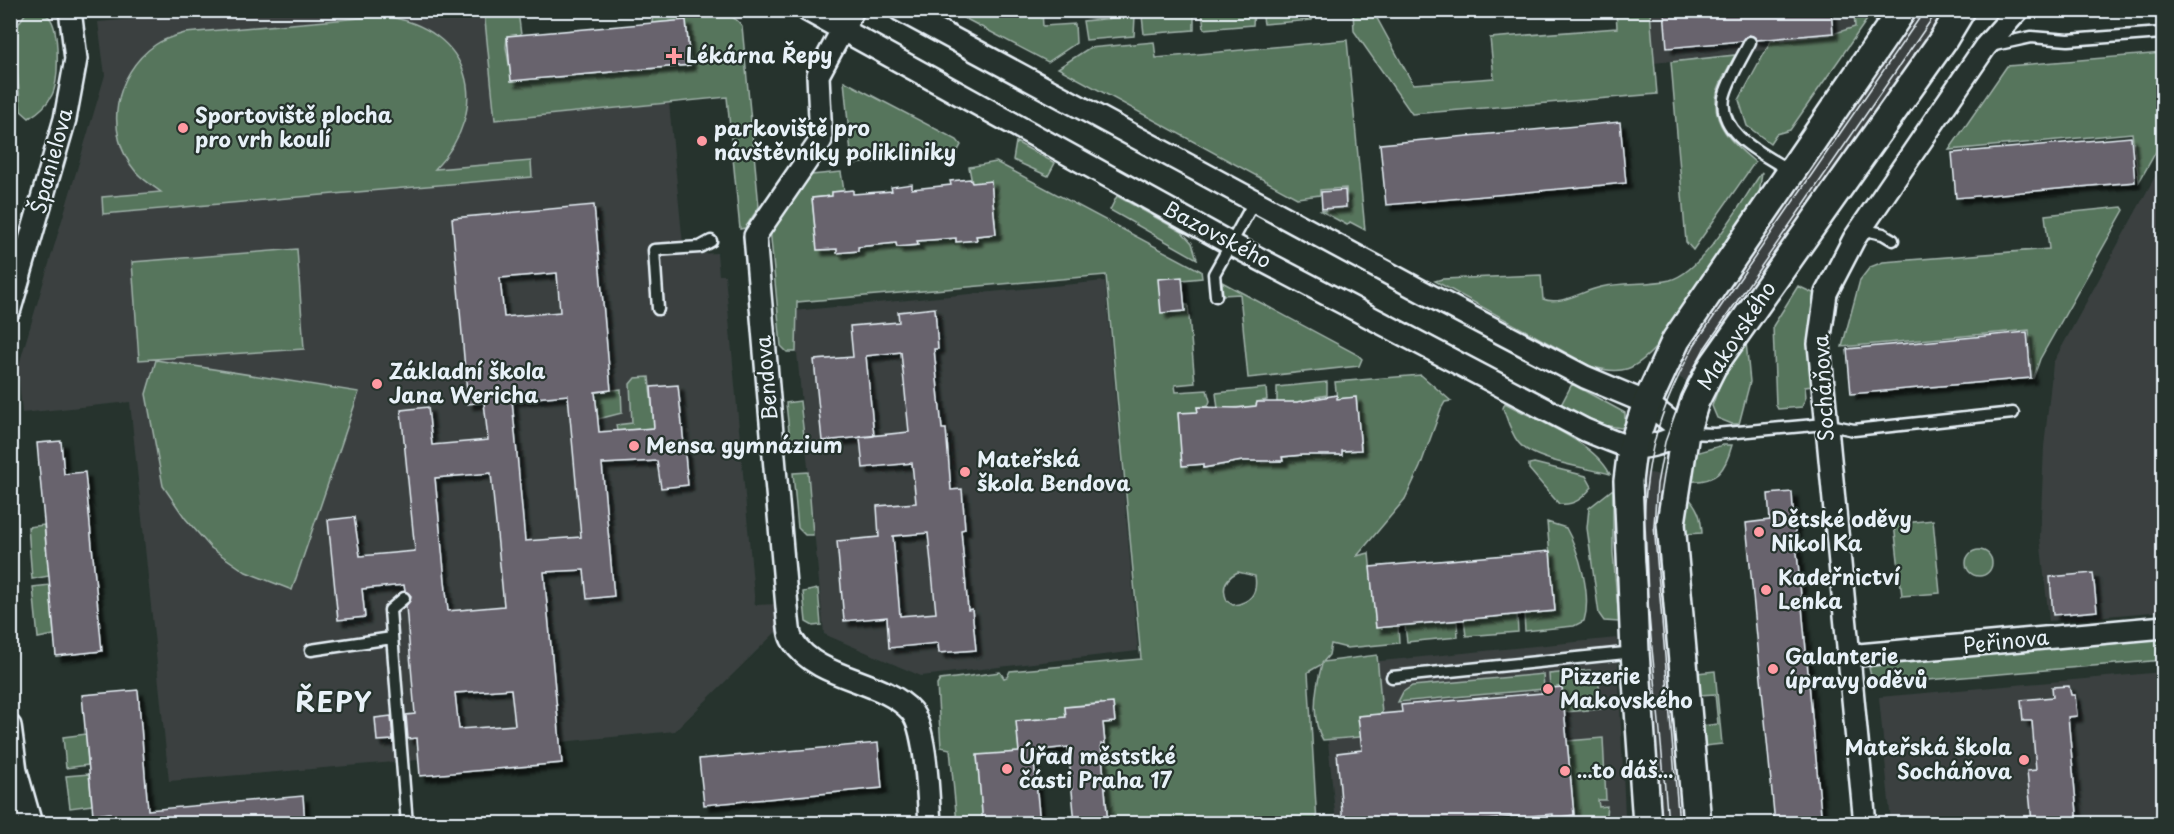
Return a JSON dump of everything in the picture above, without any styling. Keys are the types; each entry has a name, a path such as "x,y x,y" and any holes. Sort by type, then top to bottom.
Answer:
{"street":[{"name":"Španielova","path":"10,309 65,119 76,59 70,10"},
{"name":"Bazovského","path":"807,10 848,20 1231,244 1585,430 1632,449"},
{"path":"900,10 1254,202 1586,377 1647,403 1685,433 1653,446 1632,449"},
{"path":"1647,824 1635,652 1628,481 1632,449 1647,403 1676,340 1902,10"},
{"name":"Makovského","path":"1697,824 1671,524 1685,433 1695,401 1712,368 1943,40 1961,10"},
{"name":"Socháňova","path":"1864,824 1819,344 1826,293 1861,229 1985,47 2018,10"},
{"name":"Bendova","path":"848,20 818,75 821,140 755,236 792,640 811,661 893,698 912,711 923,740 930,824"},
{"name":"Peřinova","path":"1848,657 2163,627"},
{"path":"10,726 16,771 31,824"}],"lane":[{"path":"1985,47 2031,37 2068,40 2162,33"},
{"path":"1750,42 1724,99 1727,123 1744,142 1790,171"},
{"path":"1216,296 1214,274 1254,202"},
{"path":"1861,229 1882,234 1893,240"},
{"path":"658,309 654,250 700,247 711,241"},
{"path":"1685,433 1715,434 1825,424 1854,430 2013,413"},
{"path":"404,598 390,610 407,824"},
{"path":"311,650 392,638"},
{"path":"1392,677 1635,652"}],"shaded area":[{"name":"Základní škola Jana Wericha","path":"238,10 484,11 495,120 669,103 684,255 717,253 719,275 725,275 755,605 778,604 780,628 675,731 560,742 562,763 420,776 418,760 169,781 130,402 22,413 18,368 105,75 98,22"},
{"path":"1649,11 1854,11 1855,27 1829,35 1771,41 1766,50 1654,63"},
{"path":"1918,11 1945,11 1690,383 1674,375 1680,357"},
{"path":"2163,162 2163,611 2049,621 2040,537 2044,447 2053,363"},
{"name":"Mateřská škola Bendova","path":"1105,281 1138,651 921,676 824,634 793,311"},
{"path":"1643,472 1662,475 1664,478 1659,520 1661,562 1684,823 1662,823 1638,555 1639,474"},
{"path":"1617,638 1625,816 1526,824 1336,823 1323,690 1370,662"},
{"name":"Mateřská škola Socháňova","path":"2163,672 2163,823 1891,823 1879,697"}],"green space":[{"path":"701,9 734,18 742,26 759,207 745,228 740,229 727,97 495,120 484,11 518,11 521,35 507,37 506,47 512,81 548,74 551,78 690,65 686,20 652,23 653,11"},
{"path":"1314,10 1312,20 1264,24 1262,11"},
{"path":"27,11 39,11 49,17 53,23 57,43 56,79 52,95 42,108 29,118 21,111 13,32"},
{"path":"951,11 1042,11 1043,26 1075,24 1076,43 1048,62"},
{"path":"1194,11 1194,30 1144,34 1142,16"},
{"path":"1202,11 1254,11 1253,25 1204,29"},
{"path":"1353,11 1373,11 1413,84 1494,78 1490,38 1617,28 1616,11 1650,11 1657,94 1412,114 1354,31"},
{"path":"1854,11 1873,11 1790,130 1776,134 1770,143 1747,126 1739,100 1771,41 1829,35 1855,27"},
{"path":"384,16 414,23 437,36 454,53 464,74 468,97 464,121 453,145 435,169 531,161 532,177 103,214 102,197 161,192 136,172 126,157 119,140 117,122 122,88 141,57 155,45 165,39 185,33"},
{"path":"1135,16 1134,36 1086,40 1083,21"},
{"path":"1347,40 1365,230 1350,222 1347,225 1321,211 1348,208 1346,188 1320,190 1320,195 1297,198 1058,68 1089,48 1154,42 1156,58"},
{"path":"2163,53 2163,139 2139,182 2132,133 1949,150 2007,66"},
{"path":"1735,55 1717,93 1717,114 1720,124 1732,141 1755,162 1693,250 1686,242 1671,62"},
{"path":"844,81 957,140 961,145 956,154 852,164"},
{"path":"1016,142 1055,163 1048,176 1013,160"},
{"path":"996,162 1201,271 1202,278 1182,280 1185,310 1185,305 1188,305 1195,383 1175,385 1176,392 1207,390 1210,401 1208,406 1197,407 1198,412 1178,414 1183,466 1203,464 1203,468 1223,466 1223,462 1261,458 1262,463 1282,461 1282,457 1321,453 1322,457 1341,455 1342,451 1361,450 1356,397 1337,399 1335,382 1421,375 1451,401 1445,402 1441,409 1420,467 1405,499 1357,556 1369,553 1376,628 1398,626 1399,643 1347,648 1331,644 1329,655 1323,662 1377,655 1382,714 1358,717 1360,733 1384,735 1323,740 1315,713 1316,692 1322,664 1308,672 1317,823 1108,823 1101,744 1105,743 1101,703 1065,707 1066,726 1039,729 1037,719 1017,721 1019,752 977,756 983,823 957,823 950,749 941,747 937,685 940,680 1000,672 1004,678 1010,671 1141,659 1106,275 797,302 796,352 787,352 781,346 770,228 811,175 841,172 844,191 832,192 832,196 812,198 817,250 858,251 858,247 896,243 897,247 917,245 917,241 956,238 956,241 976,240 976,236 996,234 991,182 972,183 969,167","holes":["1238,572 1255,576 1254,593 1248,600 1233,605 1227,601 1224,587 1230,577"]},
{"path":"1762,172 1759,195 1657,346 1642,361 1627,369 1611,370 1590,366 1435,281 1541,275 1543,299 1557,301 1609,285 1670,280 1683,274 1709,249"},
{"path":"1117,196 1182,232 1192,243 1197,259 1110,210"},
{"path":"2122,207 2124,210 2040,359 2033,379 2029,330 1842,347 1860,280 1870,267 1883,262 2049,249 2045,215"},
{"path":"297,249 304,349 139,360 132,262"},
{"path":"1222,282 1358,355 1362,359 1359,366 1248,378 1240,294 1223,295"},
{"path":"1798,286 1815,294 1809,329 1813,386 1805,387 1806,397 1802,407 1778,409 1773,326"},
{"path":"1746,342 1750,382 1739,424 1732,424 1717,418 1712,406 1721,381"},
{"path":"156,360 359,392 292,590 246,572 211,548 185,518 163,486 146,394"},
{"path":"649,377 654,428 617,431 616,425 632,423 630,384 635,378"},
{"path":"1327,382 1327,395 1316,397 1316,401 1277,404 1277,387"},
{"path":"1572,384 1625,413 1625,425 1621,428 1603,425 1561,405"},
{"path":"1266,388 1267,400 1257,402 1256,406 1218,409 1216,393"},
{"path":"621,389 622,413 598,419 595,392"},
{"path":"800,401 805,444 790,441 786,403"},
{"path":"1505,403 1578,442 1602,462 1610,474 1547,459 1525,449 1511,430 1503,408"},
{"path":"1723,445 1732,445 1726,462 1718,474 1706,480 1688,481 1691,462 1696,453"},
{"path":"1534,463 1586,476 1592,487 1578,500 1569,504 1559,504 1529,469 1529,464"},
{"path":"808,472 813,535 805,535 798,528 793,473"},
{"path":"1613,489 1613,552 1619,622 1604,621 1599,614 1587,528 1589,508"},
{"path":"1686,495 1698,512 1702,533 1685,534"},
{"path":"1933,520 1940,593 1902,596 1894,524"},
{"path":"1547,522 1566,528 1575,549 1585,586 1584,621 1574,626 1525,631 1524,614 1555,611"},
{"path":"44,525 49,576 32,579 28,527"},
{"path":"1979,550 1988,554 1992,563 1988,572 1979,576 1970,572 1966,563 1970,554"},
{"path":"50,585 54,635 38,638 33,587"},
{"path":"818,589 821,625 813,626 806,622 803,592"},
{"path":"1517,615 1518,632 1466,636 1464,620"},
{"path":"1457,621 1458,637 1407,642 1405,626"},
{"path":"2163,634 2163,660 1881,684 1872,680 1869,668 1885,659"},
{"path":"1590,670 1591,675 1598,674 1601,709 1565,712 1562,687 1550,688 1549,674"},
{"path":"1715,671 1722,744 1704,746 1702,726 1718,724 1715,694 1699,695 1697,673"},
{"path":"1543,674 1544,689 1398,702 1403,692 1412,686"},
{"path":"86,734 88,765 66,768 63,737"},
{"path":"1603,738 1606,800 1598,800 1599,807 1607,806 1605,823 1497,824 1574,815 1567,741"},
{"path":"89,774 92,805 70,808 66,776"}],"building":[{"path":"1664,10 1831,10 1833,33 1757,40 1749,35 1742,41 1667,48"},
{"path":"686,20 690,65 511,81 507,36"},
{"path":"1620,122 1626,183 1386,205 1380,144"},
{"path":"2131,137 2135,182 1956,198 1952,153"},
{"path":"970,179 972,183 991,181 996,234 976,236 977,240 956,242 956,238 917,241 918,245 897,247 896,243 858,247 858,251 837,253 837,249 817,250 812,198 832,196 832,192 853,190 853,194 892,191 891,187 912,184 912,189 951,185 950,181"},
{"path":"1345,190 1346,207 1322,209 1321,192"},
{"path":"594,205 611,390 595,392 599,432 654,428 651,387 678,385 688,485 661,488 657,461 602,464 614,596 587,599 584,570 544,572 562,763 420,776 417,738 408,739 406,715 415,714 406,606 411,596 405,591 404,585 362,589 365,617 338,620 328,520 354,517 360,556 415,551 401,410 428,407 432,445 488,440 484,402 468,404 452,218","holes":["557,273 560,312 504,317 500,278","568,395 581,537 525,541 512,400","491,473 504,606 448,611 435,478","511,689 515,725 459,729 455,693"]},
{"path":"1182,277 1185,311 1161,313 1158,279"},
{"path":"935,308 938,349 934,349 942,429 946,429 951,490 962,489 965,529 961,530 968,610 972,609 976,650 939,653 938,643 889,648 887,617 844,621 837,541 879,537 877,506 916,503 912,463 863,468 860,437 822,441 814,360 853,357 850,326 899,322 898,312","holes":["901,352 909,432 874,436 866,356","928,533 936,613 900,616 893,536"]},
{"path":"2027,332 2031,378 1851,394 1847,349"},
{"path":"1337,395 1337,399 1356,397 1361,450 1342,451 1342,455 1282,457 1283,461 1242,461 1203,468 1203,464 1182,466 1178,413 1198,412 1197,407 1237,408 1256,406 1257,402 1297,402"},
{"path":"61,441 64,474 85,472 102,651 56,656 37,443"},
{"path":"1792,492 1822,824 1775,824 1746,523 1770,520 1768,494"},
{"path":"1550,551 1555,611 1376,628 1370,567"},
{"path":"2093,573 2097,611 2053,615 2050,577"},
{"path":"2069,686 2071,695 2075,695 2077,716 2068,717 2078,824 2032,822 2027,771 2036,770 2032,721 2023,721 2021,700 2053,697 2052,687"},
{"path":"1562,687 1574,815 1553,818 1553,814 1443,824 1343,824 1337,753 1362,750 1358,716 1402,712 1401,705 1542,693 1541,689"},
{"path":"138,690 148,810 303,796 305,824 110,824 110,813 93,815 82,695"},
{"name":"Úřad měststké části Praha 17","path":"1113,703 1115,722 1103,723 1105,744 1101,744 1108,824 1075,824 1068,747 1033,751 1040,824 983,824 977,755 1019,752 1016,721 1066,717 1065,707"},
{"path":"391,716 393,740 377,741 375,718"},
{"path":"878,743 882,788 704,805 699,759"}],"tram line":[{"path":"1668,824 1649,616 1644,528 1647,484 1657,431 1674,387 1695,344 1925,10"},
{"path":"1679,824 1654,525 1657,484 1665,442 1687,381 1704,349 1938,10"}],"place":[{"name":"Lékárna Řepy","path":"674,56"},
{"name":"Sportoviště plocha pro vrh koulí","path":"183,128"},
{"name":"parkoviště pro návštěvníky polikliniky","path":"702,141"},
{"name":"Základní škola Jana Wericha","path":"377,384"},
{"name":"Mensa gymnázium","path":"634,446"},
{"name":"Mateřská škola Bendova","path":"965,472"},
{"name":"Dětské oděvy Nikol Ka","path":"1759,532"},
{"name":"Kadeřnictví Lenka","path":"1766,590"},
{"name":"Galanterie úpravy oděvů","path":"1773,669"},
{"name":"Pizzerie Makovského","path":"1548,689"},
{"name":"Mateřská škola Socháňova","path":"2024,760"},
{"name":"Úřad měststké části Praha 17","path":"1007,769"},
{"name":"…to dáš…","path":"1565,771"}],"district":[{"name":"ŘEPY","path":"334,703"}]}
